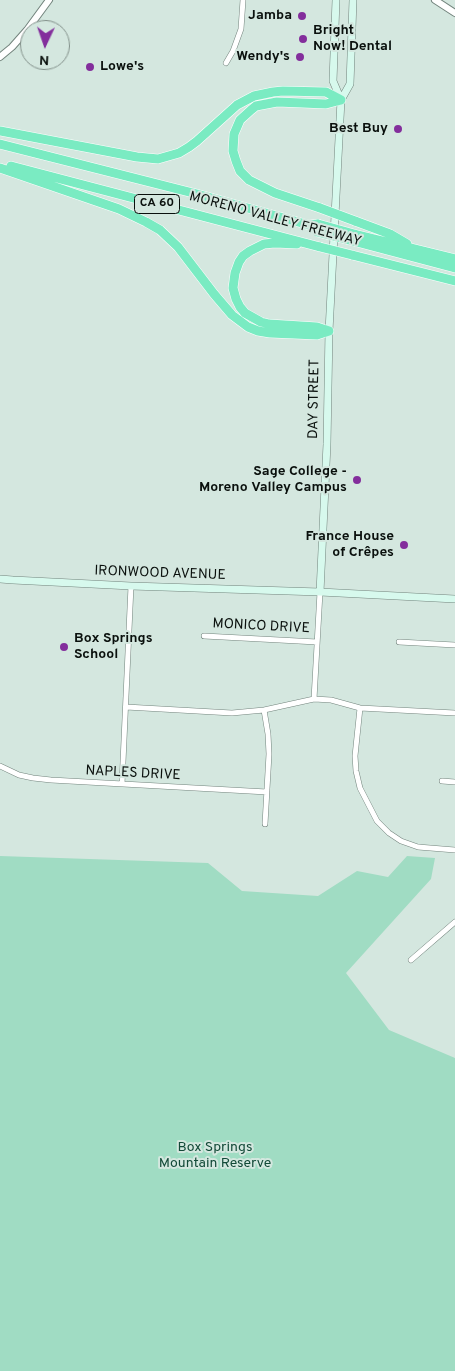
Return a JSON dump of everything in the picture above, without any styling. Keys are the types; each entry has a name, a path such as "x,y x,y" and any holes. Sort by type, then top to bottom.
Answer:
{"highway":[{"path":"0,131 136,157 158,159 179,153 189,147 237,105 254,96 283,91 326,92 341,100"},
{"path":"341,100 326,104 277,102 256,106 240,120 234,134 233,151 240,171 249,180 276,193 390,234 413,248"},
{"name":"MORENO VALLEY FREEWAY","path":"0,144 197,194 354,237 413,248 455,259"},
{"name":"MORENO VALLEY FREEWAY","path":"0,163 455,281"},
{"path":"0,168 125,212 160,230 178,247 232,315 248,327 270,333 317,336 329,331"},
{"path":"354,237 455,268"},
{"path":"318,246 275,243 250,250 243,256 236,268 233,288 240,307 261,322 317,327 329,331"}],"main road":[{"name":"DAY STREET","path":"320,592 327,444 329,331 341,100 333,81 336,0"},
{"name":"DAY STREET","path":"341,100 350,84 353,0"},
{"name":"IRONWOOD AVENUE","path":"0,579 455,599"}],"street":[{"path":"0,57 28,30 49,0"},
{"path":"226,63 233,51 241,29 243,0"},
{"path":"435,0 455,13"},
{"path":"122,784 131,586"},
{"name":"DAY STREET","path":"314,699 320,592"},
{"name":"MONICO DRIVE","path":"204,636 317,642"},
{"path":"399,642 455,645"},
{"path":"126,707 232,713 264,710 314,699 331,700 360,708 455,713"},
{"path":"360,708 355,756 356,771 360,788 378,821 389,833 401,841 418,847 455,850"},
{"path":"264,710 268,744 266,824"},
{"name":"NAPLES DRIVE","path":"0,766 20,775 33,778 267,792"},
{"path":"442,781 455,782"},
{"path":"411,960 455,922"}],"green space":[{"name":"Box Springs Mountain Reserve","path":"0,856 208,863 242,891 318,896 357,871 388,877 407,856 435,858 431,879 346,973 389,1030 455,1058 455,1371 0,1371"}],"place":[{"name":"Jamba","path":"302,16"},
{"name":"Bright Now! Dental","path":"303,39"},
{"name":"Wendy's","path":"300,57"},
{"name":"Lowe's","path":"90,67"},
{"name":"Best Buy","path":"398,129"},
{"name":"Sage College - Moreno Valley Campus","path":"357,480"},
{"name":"France House of Crêpes","path":"404,545"},
{"name":"Box Springs School","path":"64,647"}]}
